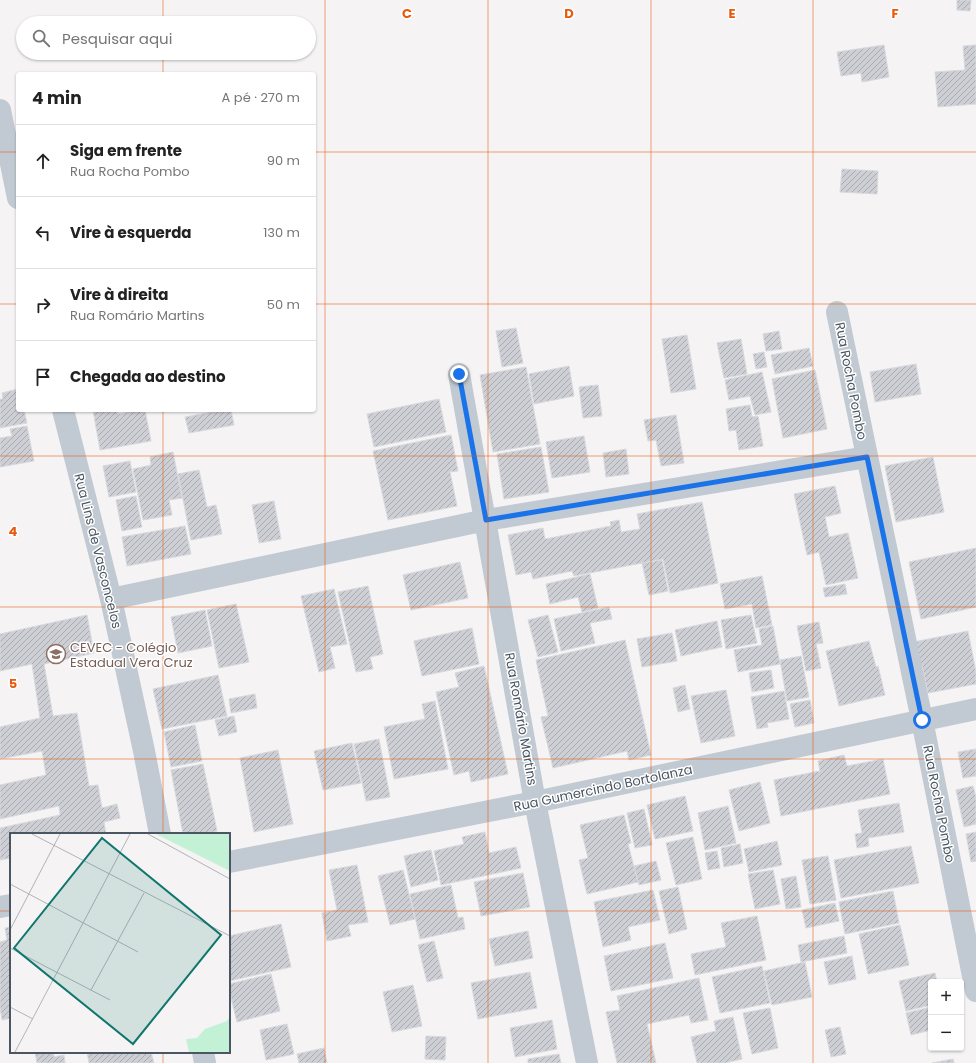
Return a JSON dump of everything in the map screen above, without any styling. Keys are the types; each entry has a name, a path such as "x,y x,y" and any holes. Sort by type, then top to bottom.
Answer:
{"street":[{"path":"0,110 16,188"},
{"name":"Rua Rocha Pombo","path":"837,312 922,720 976,991"},
{"name":"Rua Romário Martins","path":"459,374 535,802 587,1063"},
{"name":"Rua Lins de Vasconcelos","path":"64,412 111,599 144,751 160,833"},
{"path":"111,599 486,520 867,457"},
{"name":"Rua Gumercindo Bortolanza","path":"230,862 535,802 976,709"},
{"path":"0,907 10,904"},
{"path":"203,1053 205,1063"}],"building":[{"path":"957,0 971,0 970,11 957,10"},
{"path":"884,45 889,77 862,82 861,73 841,76 837,52"},
{"path":"976,45 976,104 938,107 935,72 965,70 963,46"},
{"path":"842,169 878,171 877,194 840,192"},
{"path":"516,328 523,363 502,367 496,331"},
{"path":"779,331 782,349 766,351 763,334"},
{"path":"687,335 696,389 671,393 662,339"},
{"path":"741,339 747,374 724,378 717,343"},
{"path":"809,348 813,366 775,374 771,355"},
{"path":"764,352 767,367 756,369 753,354"},
{"path":"916,364 921,394 875,402 870,372"},
{"path":"569,366 574,396 534,404 529,374"},
{"path":"526,367 540,444 493,452 480,375"},
{"path":"815,370 827,429 783,438 772,379"},
{"path":"762,372 771,412 755,415 750,396 729,400 725,380"},
{"path":"598,385 602,416 583,418 579,387"},
{"path":"16,390 16,412 24,412 27,423 0,428 0,399 3,399 2,393"},
{"path":"439,399 446,432 374,447 367,414"},
{"path":"750,405 752,417 758,416 763,446 739,450 736,430 729,431 726,409"},
{"path":"93,412 118,412 118,414 145,412 151,441 100,450"},
{"path":"213,412 231,412 234,425 189,433 185,417"},
{"path":"676,415 684,463 661,466 656,440 648,441 644,420"},
{"path":"27,426 34,461 0,467 0,438 12,436 10,429"},
{"path":"451,435 458,471 450,472 457,506 388,520 373,451"},
{"path":"584,436 590,472 552,478 546,442"},
{"path":"541,447 549,492 504,499 497,454"},
{"path":"626,449 629,474 606,477 603,453"},
{"path":"173,452 182,498 169,500 172,515 143,520 133,469 151,465 150,457"},
{"path":"933,457 944,512 896,522 885,466"},
{"path":"130,461 136,492 109,497 103,466"},
{"path":"199,470 207,507 216,505 222,534 191,540 178,474"},
{"path":"835,486 841,513 825,517 829,537 848,533 858,578 826,585 819,552 807,555 794,494"},
{"path":"136,496 142,527 122,531 116,500"},
{"path":"274,501 281,539 259,543 252,505"},
{"path":"702,502 718,583 670,593 663,559 574,576 572,571 533,579 531,572 516,575 508,535 543,528 545,539 611,526 610,522 619,520 621,532 640,529 637,514"},
{"path":"185,526 191,554 127,566 122,537"},
{"path":"976,548 976,607 921,619 909,562"},
{"path":"662,560 668,591 649,595 642,563"},
{"path":"460,562 468,598 411,610 403,575"},
{"path":"590,574 598,608 582,612 578,597 550,604 546,584"},
{"path":"762,576 772,625 756,628 752,604 725,609 720,584"},
{"path":"845,584 847,594 825,597 823,588"},
{"path":"368,586 383,654 370,657 373,669 356,672 338,592"},
{"path":"334,589 347,644 330,647 335,668 319,672 301,596"},
{"path":"236,604 249,662 219,668 207,610"},
{"path":"609,607 612,619 590,623 595,643 561,651 554,619"},
{"path":"205,610 212,646 178,653 171,617"},
{"path":"87,615 94,653 44,664 53,716 77,713 89,786 98,785 102,808 117,804 120,818 104,822 106,833 10,833 10,858 0,860 0,828 60,815 59,806 0,819 0,785 46,775 42,751 0,759 0,727 40,718 32,664 0,671 0,634"},
{"path":"548,615 558,652 538,657 528,620"},
{"path":"751,615 757,643 726,649 721,620"},
{"path":"717,621 722,647 681,656 675,630"},
{"path":"819,622 823,643 816,644 821,668 806,671 797,626"},
{"path":"773,626 780,664 738,672 734,650 762,645 759,629"},
{"path":"472,628 479,664 422,676 414,641"},
{"path":"968,631 976,672 976,684 928,693 922,665 914,666 909,643"},
{"path":"672,633 677,661 642,667 637,639"},
{"path":"625,640 651,755 629,760 627,751 553,768 541,717 548,716 536,660"},
{"path":"869,641 876,667 878,666 885,695 839,706 826,651"},
{"path":"801,656 809,697 787,701 780,660"},
{"path":"484,666 508,774 471,782 469,771 454,775 436,692 459,687 455,673"},
{"path":"771,670 774,688 752,692 749,673"},
{"path":"218,675 227,716 162,729 153,689"},
{"path":"685,685 690,709 678,712 673,688"},
{"path":"726,690 735,736 701,743 691,696"},
{"path":"784,691 789,719 767,723 768,727 757,729 751,697"},
{"path":"255,694 257,708 231,713 229,699"},
{"path":"810,700 814,723 795,727 790,704"},
{"path":"435,701 448,769 394,779 384,727 425,719 422,704"},
{"path":"234,716 237,732 219,736 215,720"},
{"path":"195,725 202,761 171,767 164,732"},
{"path":"379,739 390,797 366,801 354,744"},
{"path":"352,743 361,783 323,790 314,751"},
{"path":"976,749 976,776 963,778 958,752"},
{"path":"278,750 293,824 254,832 240,758"},
{"path":"844,755 847,766 883,759 890,794 781,816 774,780 820,771 818,761"},
{"path":"203,764 217,831 208,833 183,833 171,770"},
{"path":"760,782 770,823 739,831 729,790"},
{"path":"973,786 976,797 976,824 964,827 956,790"},
{"path":"685,796 693,831 655,839 647,805"},
{"path":"899,803 904,832 868,838 869,846 857,848 855,834 862,833 858,810"},
{"path":"728,806 736,843 705,850 698,813"},
{"path":"644,809 652,845 635,848 627,813"},
{"path":"624,815 631,843 628,844 638,882 587,894 579,860 588,858 580,825"},
{"path":"485,832 489,853 516,847 521,868 441,885 434,851 464,844 462,837"},
{"path":"976,832 976,861 971,862 966,834"},
{"path":"693,837 702,879 676,885 666,843"},
{"path":"777,841 782,865 749,872 744,849"},
{"path":"740,844 743,863 724,867 721,848"},
{"path":"911,846 919,883 841,898 834,860"},
{"path":"431,850 438,880 411,887 404,856"},
{"path":"717,851 720,868 708,870 705,853"},
{"path":"828,856 836,900 810,904 802,860"},
{"path":"656,861 661,880 639,885 634,866"},
{"path":"357,865 368,922 348,925 351,936 327,941 322,913 337,910 329,870"},
{"path":"403,870 415,919 390,925 378,876"},
{"path":"773,870 780,904 755,909 748,874"},
{"path":"523,873 530,907 481,916 474,882"},
{"path":"796,876 801,907 786,909 781,879"},
{"path":"451,885 458,918 463,917 465,929 420,939 410,894"},
{"path":"678,887 687,929 669,934 659,891"},
{"path":"653,890 660,920 628,927 631,940 603,947 594,902"},
{"path":"893,891 899,923 845,934 839,902"},
{"path":"835,903 839,921 806,928 802,910"},
{"path":"757,916 766,960 695,975 691,954 726,947 721,923"},
{"path":"281,924 291,967 230,981 230,936"},
{"path":"900,925 909,965 868,974 859,934"},
{"path":"10,927 10,1018 2,1020 0,1007 0,942 7,940 5,928"},
{"path":"528,931 533,958 495,966 489,939"},
{"path":"844,936 847,953 801,962 798,945"},
{"path":"434,941 443,978 427,982 418,945"},
{"path":"665,943 673,978 611,991 604,956"},
{"path":"852,956 856,979 829,985 824,962"},
{"path":"805,962 812,997 772,1005 764,971"},
{"path":"762,966 770,1003 720,1013 712,977"},
{"path":"530,972 537,1008 478,1019 471,983"},
{"path":"935,973 936,979 928,979 928,1006 906,1011 899,981"},
{"path":"271,974 280,1011 237,1022 230,994 230,984"},
{"path":"699,978 708,1020 691,1023 689,1015 647,1024 656,1063 617,1063 606,1012 620,1010 617,996"},
{"path":"413,985 422,1026 392,1032 383,992"},
{"path":"770,1008 778,1048 752,1054 743,1013"},
{"path":"928,1008 928,1031 911,1035 906,1013"},
{"path":"733,1017 742,1059 725,1063 697,1063 691,1037 716,1031 714,1021"},
{"path":"552,1020 557,1049 515,1057 510,1028"},
{"path":"287,1024 294,1054 266,1060 260,1030"},
{"path":"840,1027 846,1054 831,1057 825,1030"},
{"path":"426,1036 446,1037 445,1060 425,1059"},
{"path":"324,1048 327,1063 299,1063 297,1054"},
{"path":"35,1053 53,1053 54,1057 64,1055 65,1063 37,1063"},
{"path":"87,1053 151,1053 154,1063 89,1063"},
{"path":"559,1054 561,1063 528,1063 528,1059"},
{"path":"953,1059 954,1063 932,1063"}],"place":[{"name":"CEVEC - Colégio Estadual Vera Cruz","path":"56,654"}],"route":[{"path":"459,374 486,520 867,457 922,720"}]}
